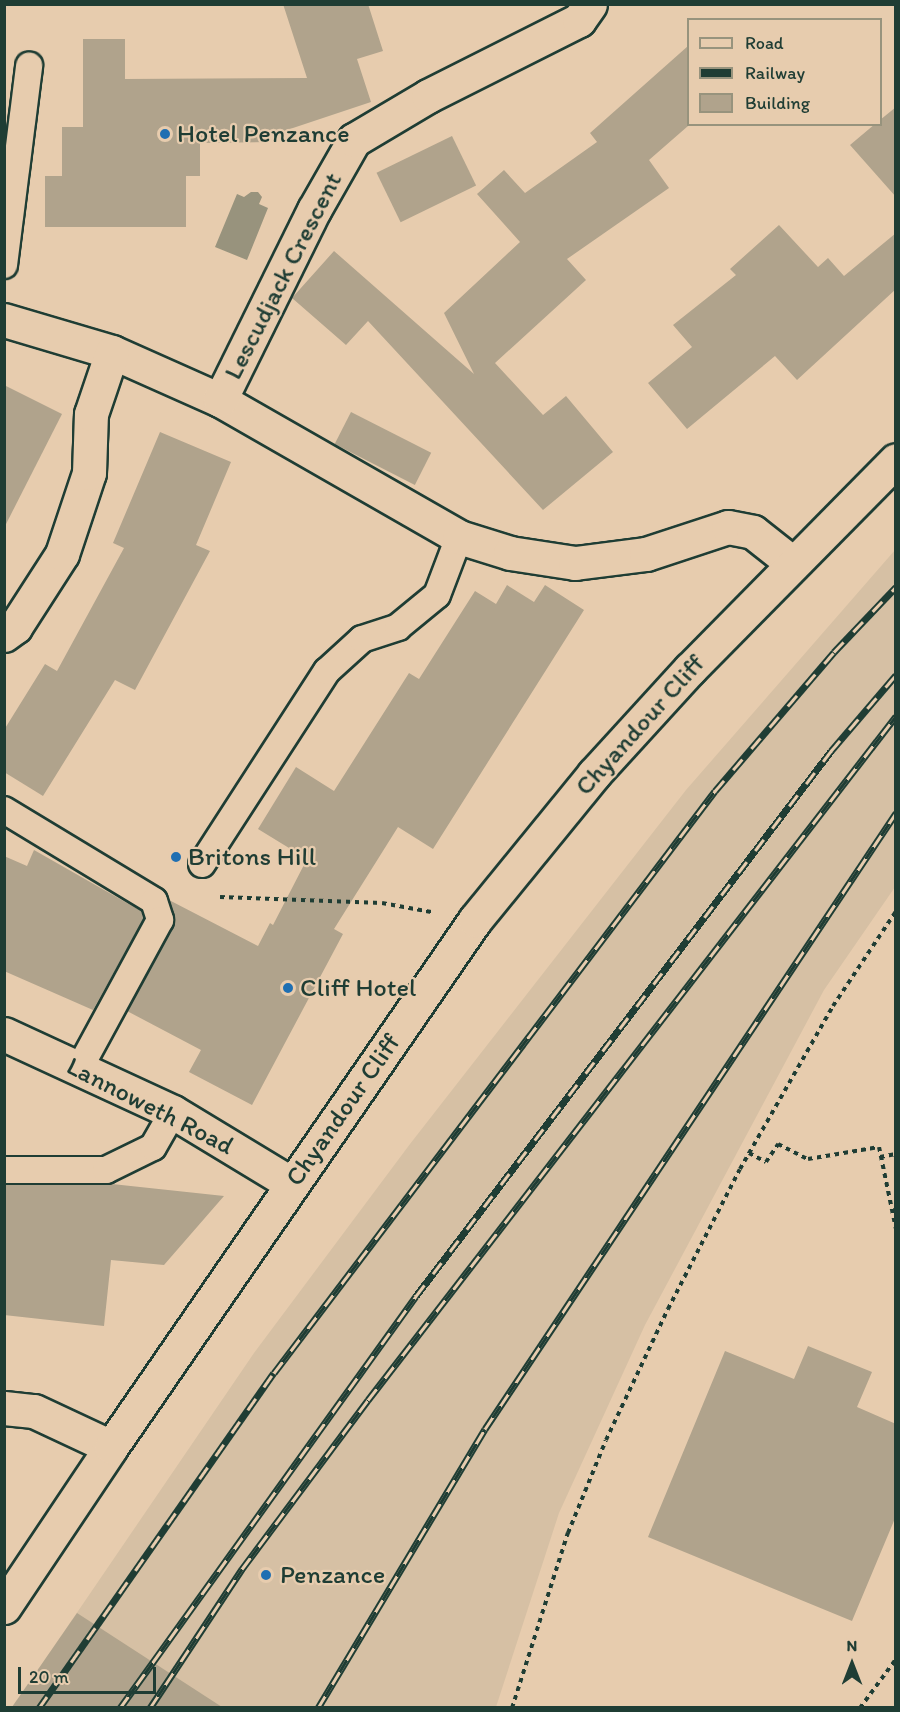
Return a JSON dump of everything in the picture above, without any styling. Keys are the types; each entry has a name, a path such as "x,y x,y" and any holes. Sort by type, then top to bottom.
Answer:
{"street":[{"name":"Lescudjack Crescent","path":"220,400 314,210 354,140 428,96 579,20 590,4"},
{"path":"4,320 112,352 220,400 459,537 510,553 575,563 646,554 728,527 753,532 791,562"},
{"path":"4,635 15,627 62,554 90,473 91,414 112,352"},
{"name":"Chyandour Cliff","path":"4,1607 111,1447 475,920 594,774 791,562 896,460"},
{"name":"Lannoweth Road","path":"4,1035 173,1112 292,1184"},
{"path":"4,1408 34,1411 111,1447"}],"lane":[{"path":"4,265 28,66"},
{"path":"202,864 327,671 362,639 398,627 437,595 459,537"},
{"path":"4,810 154,901 160,920 79,1069"},
{"path":"4,1170 106,1170 153,1147 173,1112"}],"path":[{"path":"512,1707 568,1533 606,1440 668,1309 749,1153 833,1006 896,911"},
{"path":"749,1153 766,1162 778,1144 808,1159 879,1147 896,1229"},
{"path":"880,1156 896,1154"},
{"path":"860,1707 896,1659"}],"shaded area":[{"path":"251,192 258,192 262,197 259,204 268,208 247,260 215,247 237,194 244,197"},
{"path":"895,550 895,887 824,990 645,1325 559,1513 496,1707 12,1708 254,1353 410,1144 686,790"}],"building":[{"name":"Hotel Penzance","path":"283,4 368,4 383,51 357,59 371,102 269,136 269,142 200,143 200,176 186,176 186,227 45,227 45,176 62,176 62,127 83,127 83,39 125,39 125,79 307,78"},
{"path":"687,47 688,126 649,160 669,188 567,259 586,280 495,363 543,415 566,396 613,452 543,510 368,321 346,345 292,298 334,251 474,374 444,313 520,242 477,194 504,170 525,193 597,142 590,133"},
{"path":"896,107 896,197 850,145 873,126 882,126 882,118"},
{"path":"452,136 476,185 401,222 377,173"},
{"path":"779,225 818,267 828,258 844,276 896,233 896,289 797,380 775,356 687,429 648,383 692,347 673,325 736,275 730,269"},
{"path":"4,385 62,414 4,528"},
{"path":"351,412 431,453 415,485 335,444"},
{"path":"160,432 231,462 196,545 210,551 135,690 115,680 43,796 4,772 4,730 45,664 57,671 124,548 113,543"},
{"path":"507,585 534,602 545,585 584,610 433,849 398,827 334,929 343,934 252,1105 189,1072 201,1050 127,1011 173,927 169,900 258,946 270,923 273,925 307,859 258,829 296,767 334,791 409,673 419,679 475,591 496,604"},
{"path":"34,850 141,911 144,918 93,1010 4,971 4,856 27,866"},
{"path":"112,1184 224,1196 164,1265 111,1260 104,1326 4,1315 4,1185"},
{"path":"808,1346 872,1372 857,1407 896,1424 896,1516 852,1621 648,1537 725,1351 794,1379"},
{"path":"77,1613 222,1707 12,1707"}],"railway":[{"path":"39,1708 274,1373 715,791 834,652 896,587"},
{"path":"120,1708 416,1296 831,751 896,675"},
{"path":"150,1708 242,1569 368,1400 896,716"},
{"path":"318,1708 485,1429 896,813"}],"place":[{"name":"Hotel Penzance","path":"165,134"},
{"name":"Britons Hill","path":"176,857"},
{"name":"Cliff Hotel","path":"288,988"},
{"name":"Penzance","path":"266,1575"}]}
